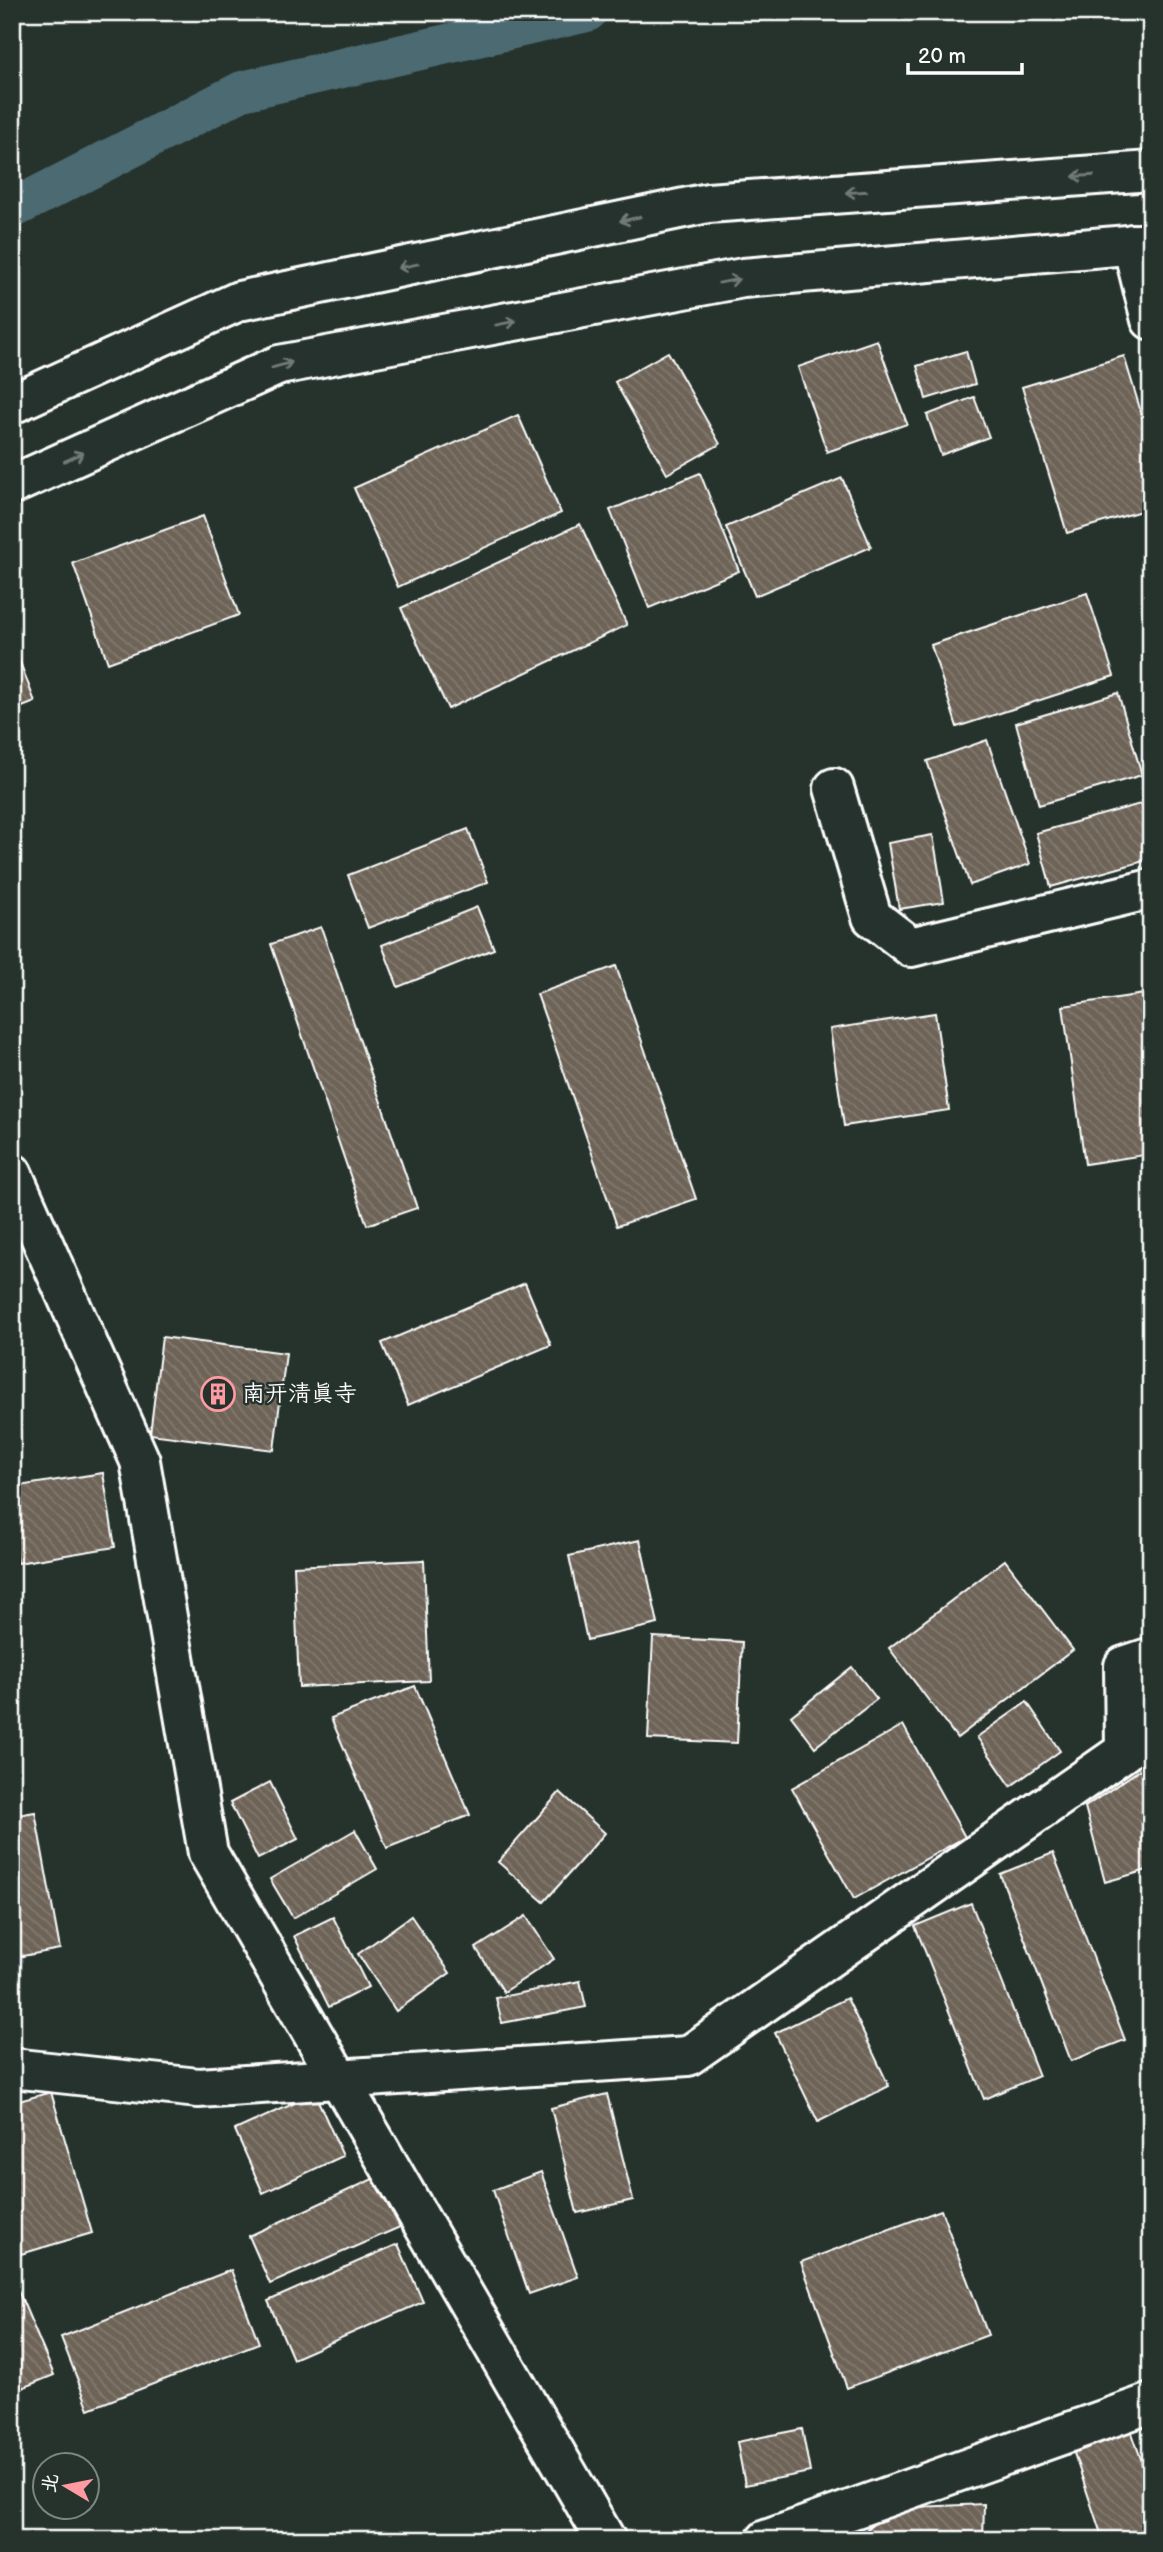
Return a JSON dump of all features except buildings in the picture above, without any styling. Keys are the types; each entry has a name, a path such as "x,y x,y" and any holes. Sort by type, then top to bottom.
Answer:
{"street":[{"path":"12,404 239,301 708,203 1151,171"},
{"path":"12,485 279,365 743,278 1142,244 1151,320"},
{"path":"834,789 872,917 911,947 1151,889"},
{"path":"12,1173 139,1461 208,1853 606,2540"},
{"path":"12,2068 198,2088 688,2056 1125,1751 1124,1666 1151,1657"},
{"path":"766,2540 1151,2403"}],"waterway":[{"path":"12,209 242,91 587,12"}],"place":[{"name":"南开清真寺","path":"218,1394"}]}
